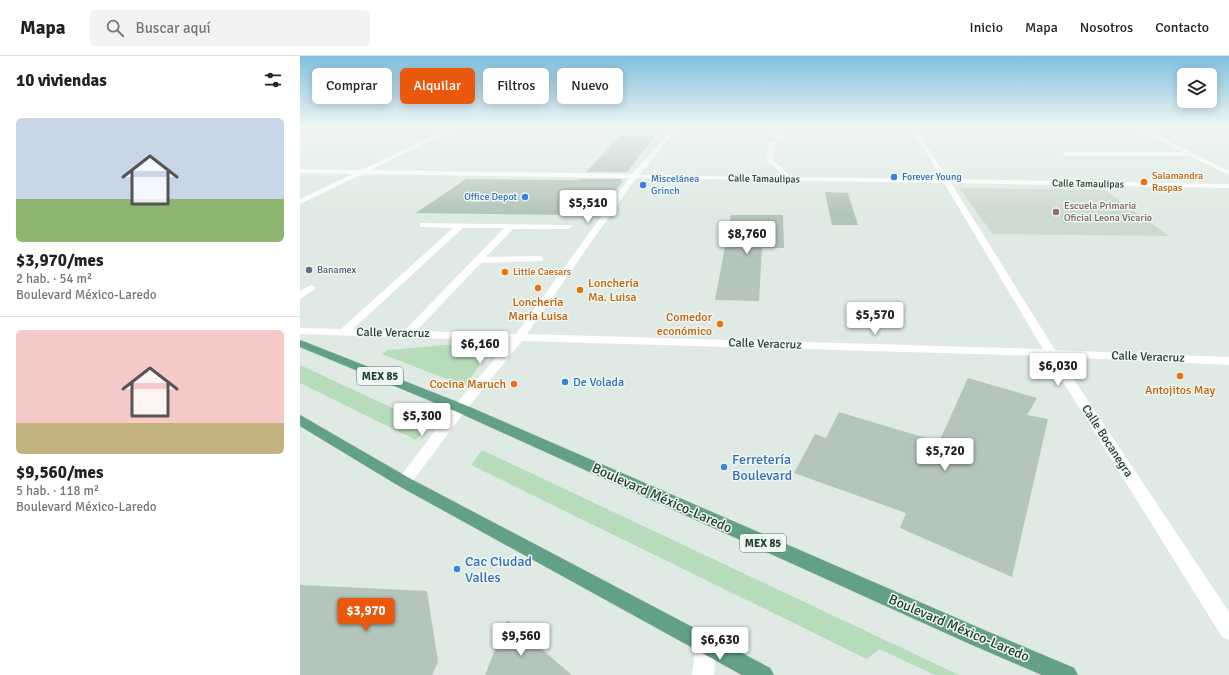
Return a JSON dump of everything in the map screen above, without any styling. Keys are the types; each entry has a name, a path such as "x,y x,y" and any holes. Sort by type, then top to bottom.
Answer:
{"main road":[{"name":"Boulevard México-Laredo","path":"300,343 460,408 977,637 1067,675"},
{"path":"300,420 404,482 763,675"}],"street":[{"path":"300,202 394,156"},
{"path":"404,482 460,408 520,337 634,176 652,156"},
{"path":"770,156 770,162 778,167 788,180"},
{"name":"Calle Bocanegra","path":"931,156 1051,353 1229,630"},
{"path":"1197,156 1229,173"},
{"name":"Calle Tamaulipas","path":"300,171 1229,186"},
{"path":"423,226 568,227"},
{"path":"344,332 460,226"},
{"path":"408,333 510,227"},
{"path":"478,260 540,259"},
{"path":"300,296 311,288"},
{"name":"Calle Veracruz","path":"300,331 1051,353 1229,361"},
{"path":"703,675 706,644"}],"shaded area":[{"name":"Escuela Primaria Oficial Leona Vicario","path":"959,188 1105,190 1169,236 993,234"}],"green space":[{"path":"458,344 485,357 465,386 382,354 388,350"},
{"path":"300,365 429,425 416,440 300,383"},
{"path":"482,450 959,675 935,675 879,649 867,659 471,465"}],"building":[{"path":"601,156 640,156 627,172 586,172"},
{"name":"Office Depot","path":"466,179 622,179 621,181 623,181 599,213 570,213 568,215 416,213"},
{"path":"825,192 848,193 858,225 832,225"},
{"path":"731,215 783,215 784,248 762,248 759,301 715,300"},
{"path":"968,378 1037,398 1027,415 1048,419 1012,577 900,528 906,513 794,473 815,434 826,438 839,412 939,442"},
{"path":"300,585 427,591 438,662 432,675 300,675"},
{"path":"507,620 572,675 485,675"}],"place":[{"name":"Forever Young","path":"894,177"},
{"name":"Salamandra Raspas","path":"1144,182"},
{"name":"Miscelánea Grinch","path":"643,185"},
{"name":"Office Depot","path":"525,197"},
{"name":"Escuela Primaria Oficial Leona Vicario","path":"1056,212"},
{"name":"Banamex","path":"309,270"},
{"name":"Little Caesars","path":"505,272"},
{"name":"Lonchería María Luisa","path":"538,288"},
{"name":"Lonchería Ma. Luisa","path":"580,290"},
{"name":"Comedor económico","path":"720,324"},
{"name":"Antojitos May","path":"1180,376"},
{"name":"De Volada","path":"565,382"},
{"name":"Cocina Maruch","path":"514,384"},
{"name":"Ferretería Boulevard","path":"724,467"},
{"name":"Cac Ciudad Valles","path":"457,569"}]}
